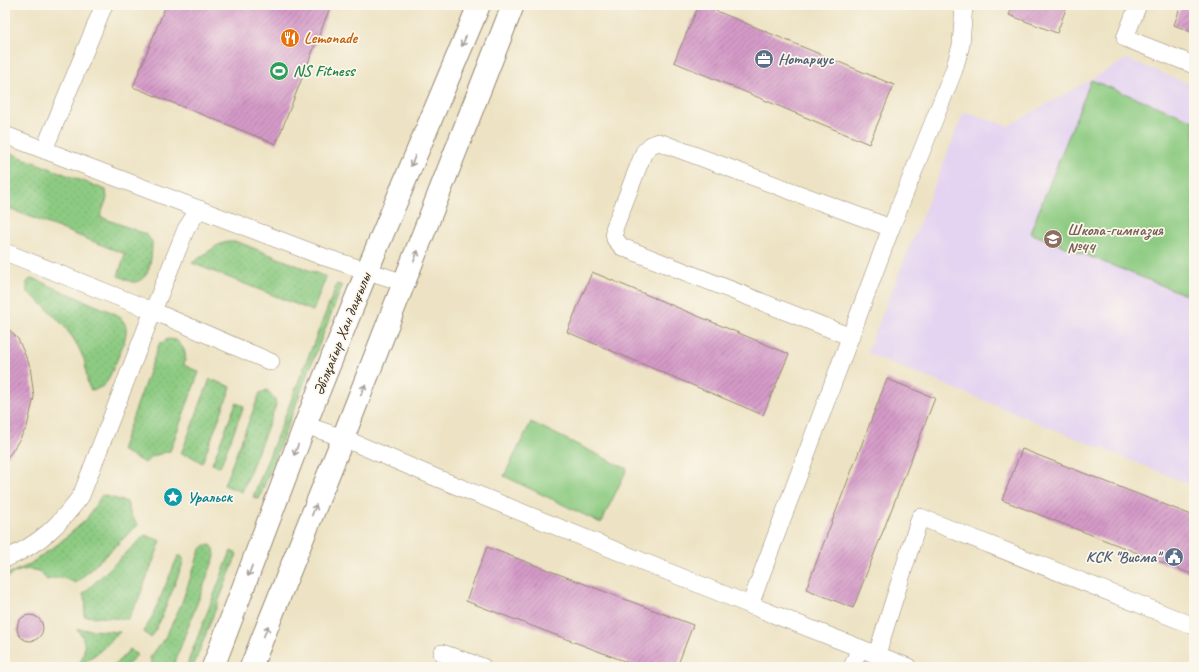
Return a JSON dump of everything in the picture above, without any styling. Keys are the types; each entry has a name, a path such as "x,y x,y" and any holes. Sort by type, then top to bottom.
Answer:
{"main road":[{"name":"Әбілқайыр Хан даңғылы","path":"213,667 367,271 479,5"},
{"path":"251,667 344,438 513,5"}],"lane":[{"path":"44,150 104,5"},
{"path":"750,605 891,228 954,70 961,45 964,5"},
{"path":"1138,5 1125,38 1194,65"},
{"path":"5,135 324,257 405,283"},
{"path":"851,337 622,247 615,240 614,229 644,152 651,145 660,142 891,228"},
{"path":"5,559 20,553 43,538 64,518 82,496 186,229 200,209"},
{"path":"5,252 153,311 271,362"},
{"path":"306,425 344,438 445,481 750,605 908,667"},
{"path":"876,654 920,517 1194,626"},
{"path":"852,667 860,648"},
{"path":"442,653 483,667"}],"shaded area":[{"name":"Школа-гимназия №44","path":"1127,59 1194,86 1194,486 867,353 964,112 1008,126"}],"green space":[{"path":"1091,80 1194,121 1194,298 1030,233"},
{"path":"5,151 106,190 107,198 100,217 146,234 152,242 151,260 147,273 143,278 132,282 118,276 125,254 5,207"},
{"path":"227,242 238,242 326,277 313,311 192,263 218,245"},
{"path":"32,278 118,315 126,326 123,346 108,380 101,387 91,390 84,361 73,338 59,321 27,291 27,282"},
{"path":"337,284 342,286 259,499 253,497"},
{"path":"168,339 176,340 183,348 185,354 184,365 199,372 170,451 153,456 145,463 121,450 159,344"},
{"path":"210,379 231,387 202,463 191,456 181,454"},
{"path":"267,390 275,399 276,405 242,492 224,485 260,393"},
{"path":"236,403 244,406 220,467 212,464"},
{"path":"531,422 627,469 601,523 504,476"},
{"path":"102,495 127,502 131,516 138,525 76,583 62,578 47,580 38,571 29,569 19,571 11,575 5,582 5,575 27,566 58,544 86,520"},
{"path":"145,535 161,541 138,600 128,619 84,616 86,604 83,594"},
{"path":"205,545 211,545 214,549 215,556 173,667 153,667 150,658 166,636 181,605 200,550"},
{"path":"231,551 237,554 193,667 186,667"},
{"path":"178,556 183,558 183,563 161,619 151,638 144,632 153,615"},
{"path":"77,629 120,632 100,651 79,666 83,656 84,642"},
{"path":"130,649 137,655 126,667 113,667"}],"building":[{"path":"166,5 331,5 276,144 133,87"},
{"path":"699,5 894,85 869,144 674,62"},
{"path":"1013,5 1067,6 1057,33 1009,15"},
{"path":"1181,5 1194,5 1194,33 1174,25"},
{"path":"592,272 789,354 763,415 567,332"},
{"path":"5,325 18,339 30,366 34,397 27,427 11,453 5,459"},
{"path":"887,379 935,398 853,608 806,589"},
{"path":"1022,449 1194,516 1194,575 1002,500"},
{"path":"487,547 693,625 677,667 640,667 466,601"},
{"path":"30,615 39,619 43,628 39,637 30,641 21,637 17,628 21,619"}],"place":[{"name":"Lemonade","path":"290,38"},
{"name":"Нотариус","path":"764,59"},
{"name":"NS Fitness","path":"279,71"},
{"name":"Школа-гимназия №44","path":"1053,239"},
{"name":"Уральск","path":"173,497"},
{"name":"КСК \"Висма\"","path":"1174,557"}]}
